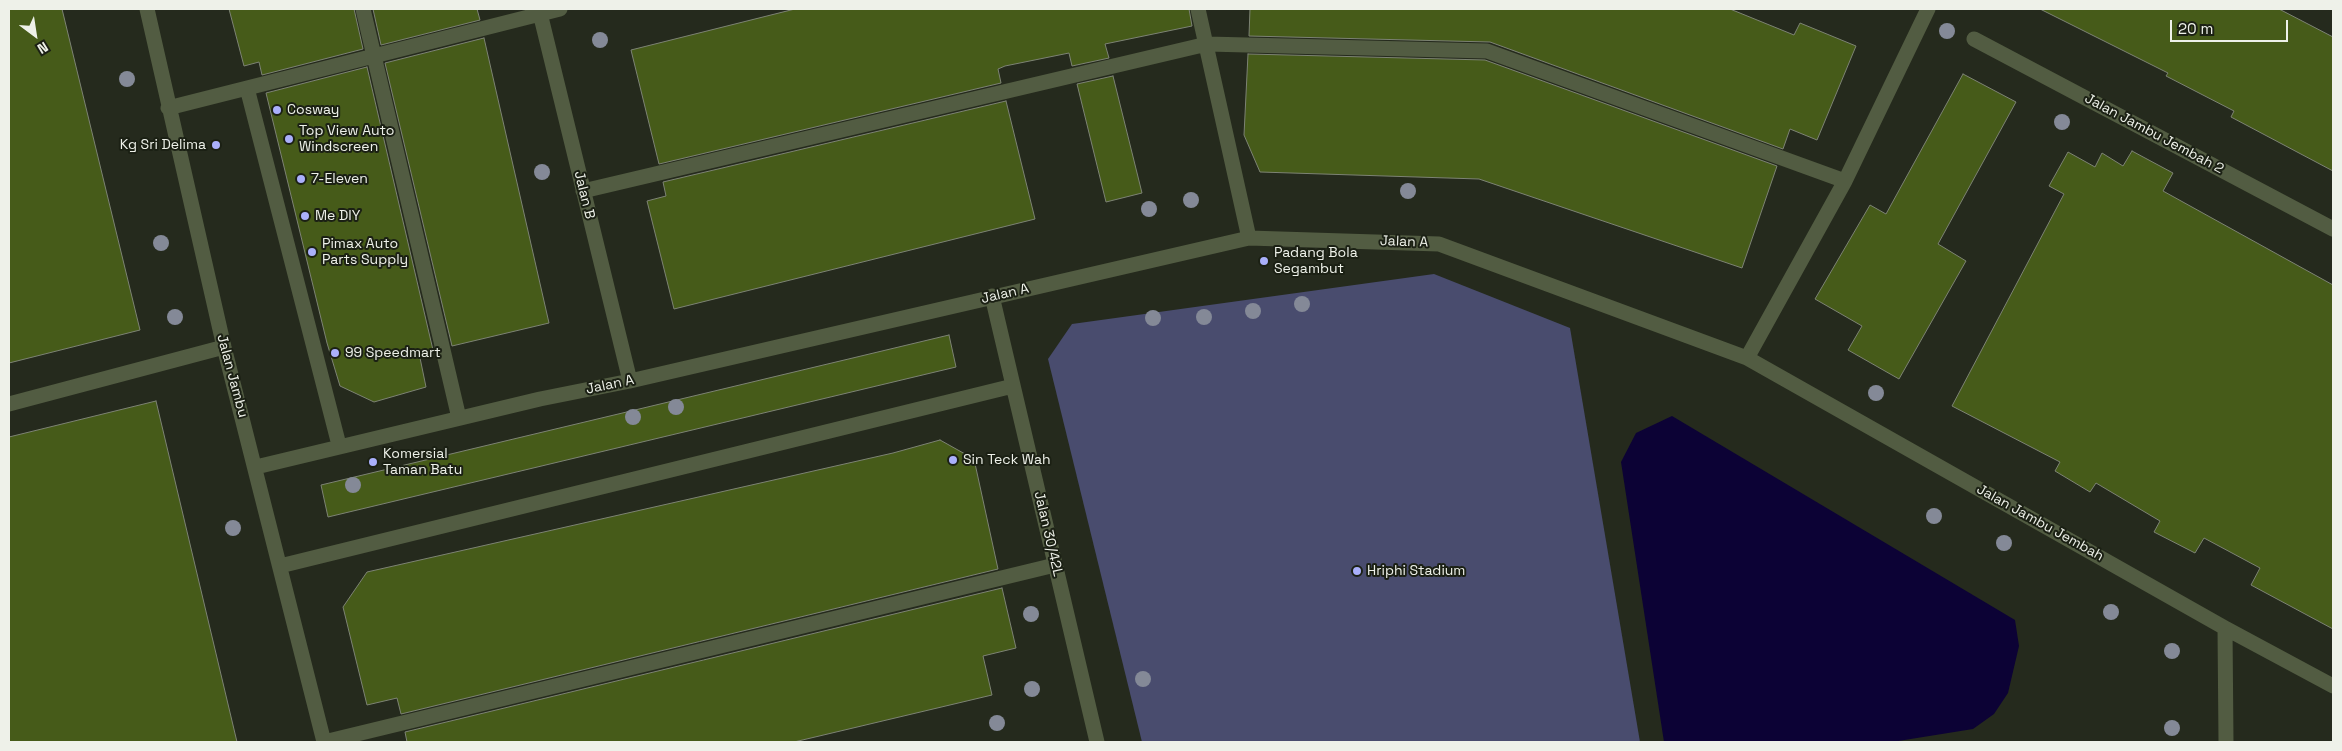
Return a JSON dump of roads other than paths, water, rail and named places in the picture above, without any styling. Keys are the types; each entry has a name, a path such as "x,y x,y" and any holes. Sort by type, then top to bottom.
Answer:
{"street":[{"name":"Jalan Jambu","path":"147,9 168,108 224,347 256,467 324,742"},
{"path":"363,9 459,418"},
{"path":"168,108 375,56 539,11 560,9"},
{"path":"1198,9 1249,238"},
{"path":"1747,358 1845,181 1926,9"},
{"name":"Jalan B","path":"539,11 630,381"},
{"name":"Jalan Jambu Jembah 2","path":"1974,40 2333,229"},
{"path":"583,191 1207,44 1487,52 1845,181"},
{"path":"247,88 339,446"},
{"name":"Jalan A","path":"256,467 459,418 630,381 1249,238 1439,244 1747,358"},
{"name":"Jalan 30/42L","path":"992,296 1095,742"},
{"path":"9,404 224,347"},
{"name":"Jalan Jambu Jembah","path":"1747,358 2225,628 2333,686"},
{"path":"280,566 1013,386"},
{"path":"324,742 1055,565"},
{"path":"2225,628 2226,742"}],"place":[{"name":"Cosway","path":"277,110"},
{"name":"Top View Auto Windscreen","path":"289,139"},
{"name":"Kg Sri Delima","path":"216,145"},
{"name":"7-Eleven","path":"301,179"},
{"name":"Me DIY","path":"305,216"},
{"name":"Pimax Auto Parts Supply","path":"312,252"},
{"name":"Padang Bola Segambut","path":"1264,261"},
{"name":"99 Speedmart","path":"335,353"},
{"name":"Sin Teck Wah","path":"953,460"},
{"name":"Komersial Taman Batu","path":"373,462"},
{"name":"Hriphi Stadium","path":"1357,571"}]}
